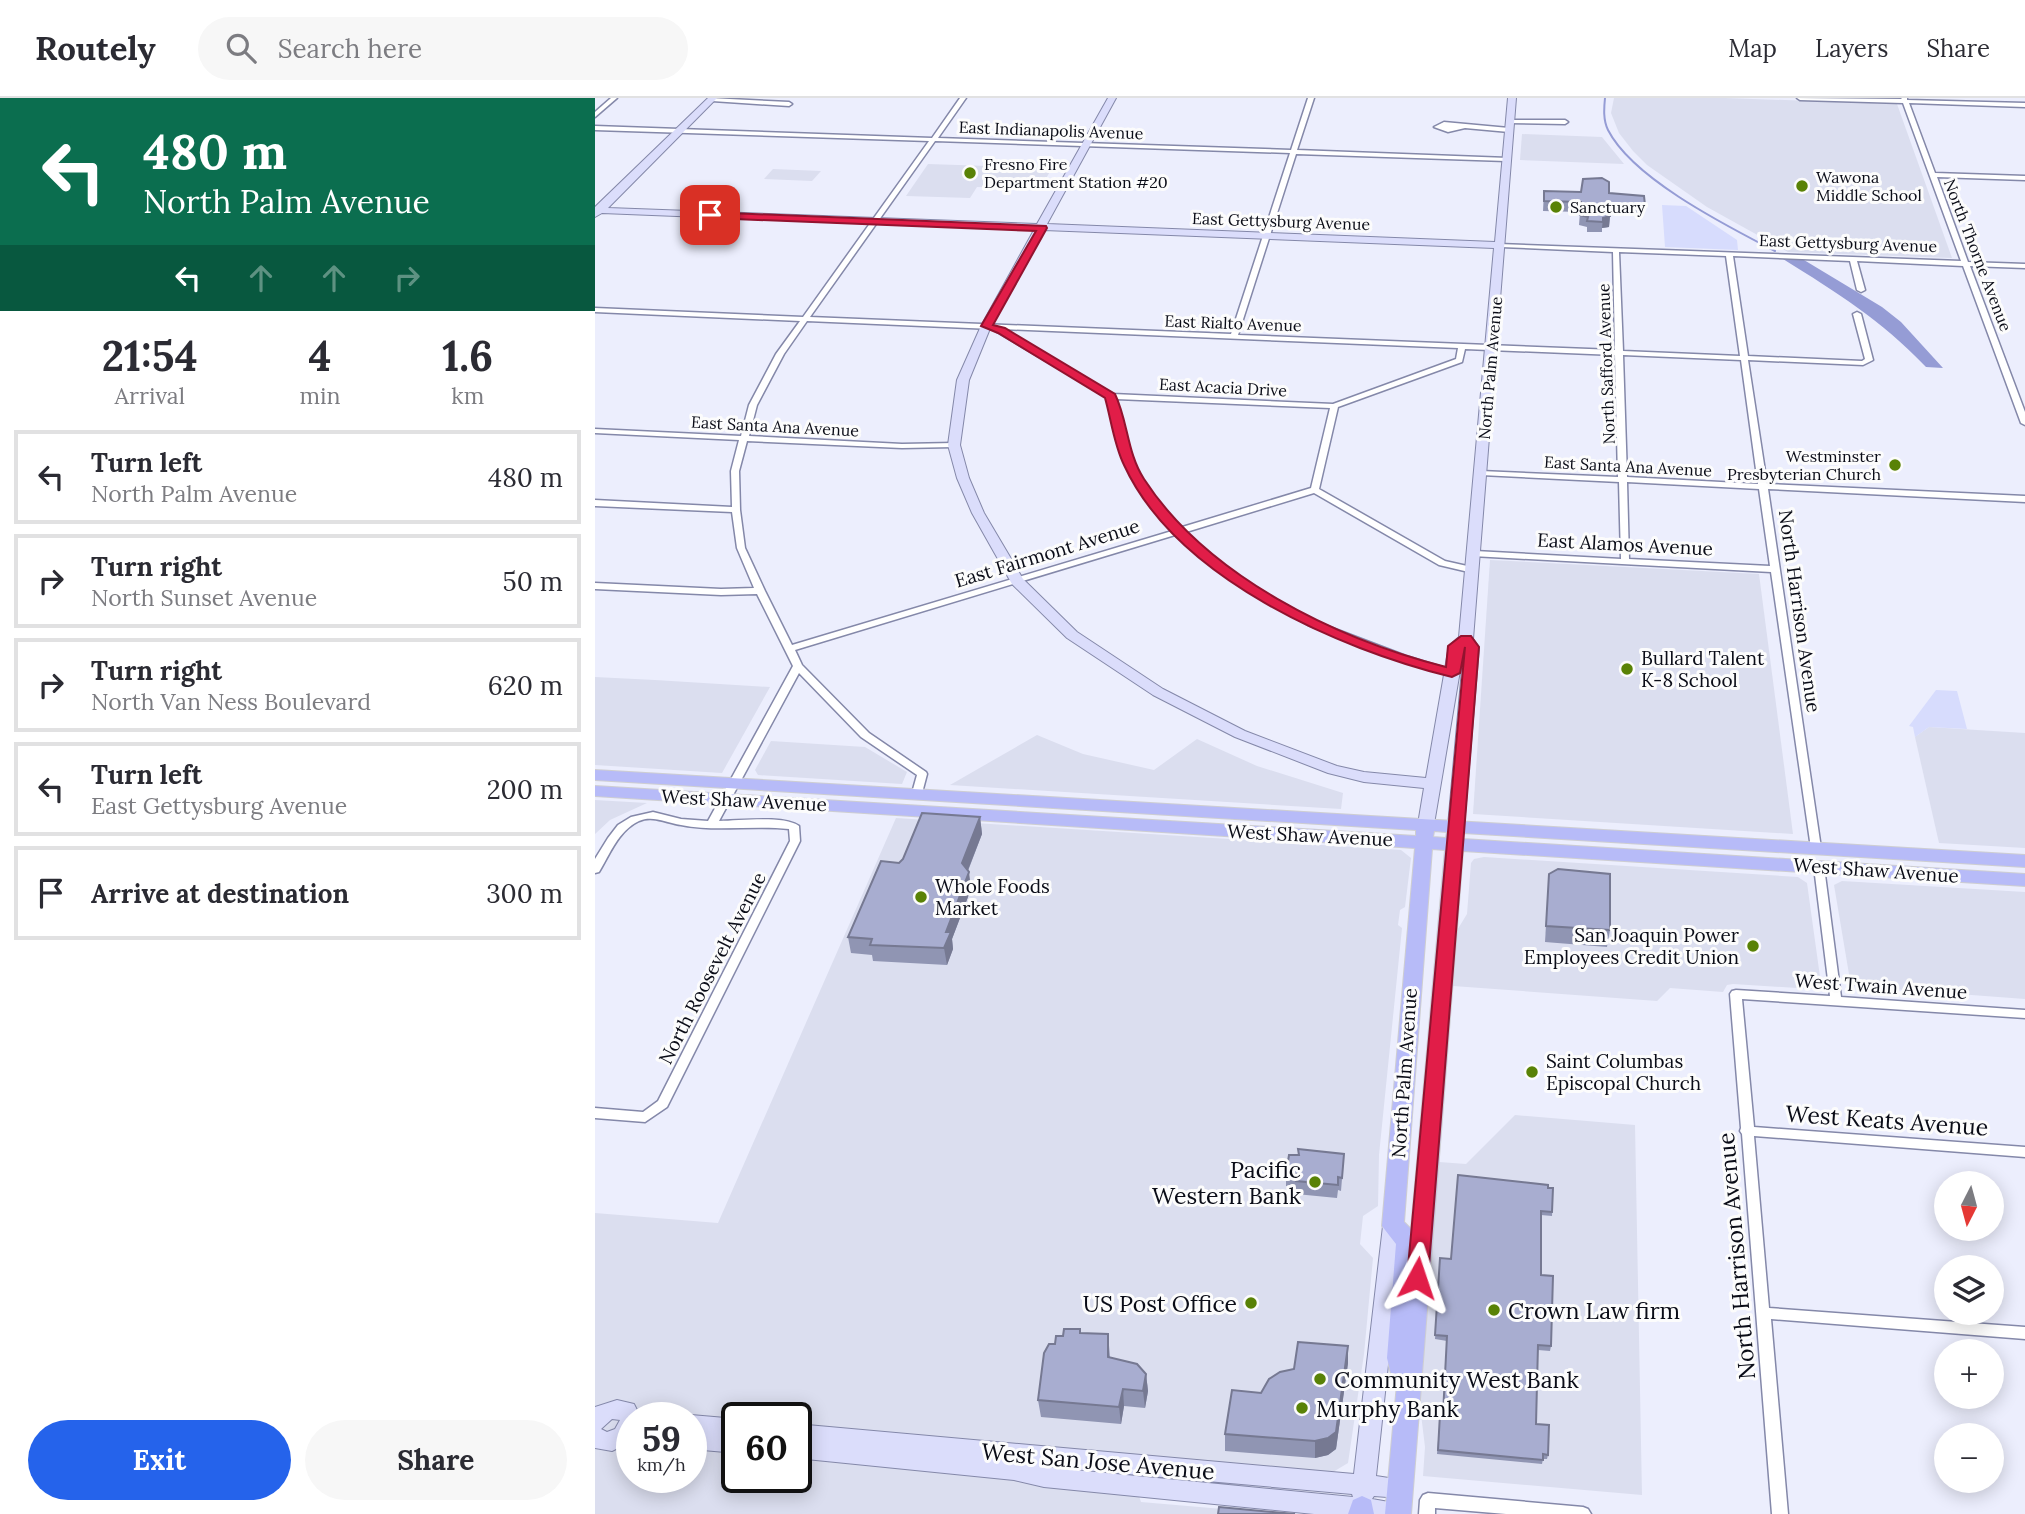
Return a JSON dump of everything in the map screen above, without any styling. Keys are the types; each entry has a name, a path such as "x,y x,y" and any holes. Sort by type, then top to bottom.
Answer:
{"main road":[{"name":"West Shaw Avenue","path":"595,775 729,791 1007,816 1425,833"},
{"name":"West Shaw Avenue","path":"595,791 917,793 1140,807 1425,833 1817,857 2025,880"},
{"path":"1007,816 1028,809 1112,814 1140,807"},
{"name":"North Palm Avenue","path":"1393,1226 1425,833"},
{"name":"West Shaw Avenue","path":"1455,835 1745,863 1817,857 1887,862 1940,856 2025,861"},
{"name":"North Palm Avenue","path":"1398,1513 1455,835"},
{"path":"1393,1226 1405,1237 1407,1244 1399,1358 1406,1413"}],"street":[{"path":"595,115 614,98"},
{"path":"917,793 922,774 881,749 865,735 799,666 789,649 741,548 735,471 743,438 762,384 804,318 963,98"},
{"path":"1112,98 986,326 963,380 954,445 963,478 978,513 1017,581 1072,635 1158,692 1219,724 1295,757 1333,770 1364,777 1434,784"},
{"path":"1234,337 1311,98"},
{"name":"North Palm Avenue","path":"1455,835 1472,647 1466,639 1512,98"},
{"path":"1800,98 2025,105"},
{"path":"597,212 713,99 789,104"},
{"name":"North Thorne Avenue","path":"1905,100 2025,423"},
{"path":"1462,127 1565,122"},
{"name":"East Indianapolis Avenue","path":"595,128 1506,159"},
{"path":"1933,175 2025,178"},
{"name":"East Gettysburg Avenue","path":"597,212 2025,266"},
{"name":"North Safford Avenue","path":"1616,250 1625,561"},
{"name":"North Harrison Avenue","path":"1729,254 1836,1001"},
{"path":"1853,259 1861,290"},
{"name":"East Rialto Avenue","path":"595,310 1863,363 1869,360 1857,314"},
{"path":"986,326 1002,331 1111,396 1129,463 1138,480 1178,532 1249,588 1294,614 1403,658 1452,673"},
{"path":"1462,346 1459,360 1334,406 1315,490 1442,564 1473,570"},
{"name":"East Acacia Drive","path":"1111,396 1334,406"},
{"name":"East Santa Ana Avenue","path":"595,431 902,446 954,445"},
{"name":"East Santa Ana Avenue","path":"1481,473 2025,499"},
{"name":"East Fairmont Avenue","path":"789,649 1315,490"},
{"path":"595,503 736,510"},
{"name":"East Alamos Avenue","path":"1475,554 1773,569"},
{"path":"595,586 721,592 760,591"},
{"name":"North Palm Avenue","path":"1425,833 1456,646 1466,639"},
{"path":"595,869 615,835 634,819 660,814 680,822 712,824 799,666"},
{"name":"North Roosevelt Avenue","path":"595,1113 645,1117 663,1104 796,841 794,826 770,822 712,824"},
{"name":"North Harrison Avenue","path":"1736,994 1780,1514"},
{"name":"West Twain Avenue","path":"1736,994 2025,1014"},
{"name":"West Keats Avenue","path":"1746,1131 2025,1152"},
{"name":"North Palm Avenue","path":"1362,1502 1393,1226"},
{"path":"1763,1312 2025,1333"},
{"path":"595,1422 602,1414 616,1409"},
{"name":"West San Jose Avenue","path":"812,1436 1362,1502 1400,1488"},
{"path":"595,1437 611,1441 616,1437"},
{"path":"812,1450 1014,1470 1056,1478 1362,1502 1398,1513"},
{"path":"1428,1507 1584,1514"}],"shaded area":[{"name":"Wawona Middle School","path":"1614,98 1725,98 1897,104 1952,258 1788,252 1707,207 1647,165 1619,133 1611,113"},
{"path":"1522,134 1602,137 1624,164 1520,160"},
{"path":"928,164 1052,168 1040,189 977,187 970,198 906,196"},
{"path":"773,169 821,171 812,181 764,179"},
{"path":"1662,205 1686,206 1737,240 1738,250 1665,247"},
{"name":"Bullard Talent K-8 School","path":"1490,560 1759,574 1793,834 1473,814"},
{"path":"595,677 770,687 722,773 595,765"},
{"path":"1936,690 1957,691 1967,729 1929,727 1915,737 1913,727 1909,726"},
{"path":"1929,727 2025,733 2025,848 1939,843 1915,737"},
{"path":"1037,735 1083,754 1154,770 1197,739 1257,766 1343,793 1341,809 950,785"},
{"path":"771,741 865,747 907,772 902,784 758,775 755,770"},
{"path":"595,800 647,803 610,820 595,834"},
{"path":"896,818 1401,850 1411,858 1405,907 1400,910 1398,925 1402,928 1379,1155 1378,1206 1363,1216 1360,1244 1373,1258 1364,1354 1348,1463 1333,1472 1125,1454 1141,1502 1281,1514 595,1514 595,1213 718,1223"},
{"path":"1484,857 1798,877 1807,883 1821,984 1812,989 1733,984 1727,985 1723,992 1670,988 1657,1001 1453,986 1456,932 1467,914 1471,863 1474,859"},
{"path":"1842,881 2025,892 2025,999 1851,986 1834,885"},
{"path":"1515,1115 1635,1125 1642,1495 1423,1476 1425,1447 1420,1406 1439,1162 1466,1164"}],"water":[{"path":"1783,259 1804,260 1882,307 1901,322 1943,368 1926,367 1875,321"}],"building":[{"path":"1602,178 1609,182 1609,193 1644,196 1645,205 1610,204 1610,216 1603,218 1603,222 1587,221 1588,217 1580,215 1581,202 1544,201 1544,191 1581,192 1583,179"},
{"name":"Whole Foods Market","path":"922,813 980,817 962,863 969,872 946,932 951,932 944,948 870,945 872,939 848,937 881,861 899,863 903,859"},
{"path":"1558,869 1610,874 1610,930 1546,926 1549,874"},
{"path":"1298,1149 1344,1154 1342,1178 1338,1177 1338,1185 1296,1181 1297,1174 1286,1174 1289,1155 1299,1155"},
{"name":"Crown Law firm","path":"1458,1175 1548,1185 1548,1188 1553,1188 1552,1212 1541,1211 1541,1275 1553,1276 1551,1346 1538,1345 1536,1424 1549,1425 1548,1455 1543,1454 1543,1460 1438,1450 1440,1414 1443,1414 1447,1336 1435,1335 1440,1258 1451,1259"},
{"path":"1064,1329 1080,1329 1080,1333 1108,1334 1108,1357 1137,1364 1146,1374 1143,1391 1123,1389 1119,1407 1038,1400 1044,1353 1049,1344 1055,1344 1056,1336 1063,1336"},
{"name":"Murphy Bank","path":"1298,1342 1348,1346 1336,1432 1328,1438 1315,1441 1225,1434 1232,1390 1261,1393 1269,1379 1280,1372 1294,1369"},
{"path":"1219,1507 1295,1514 1218,1514"}],"waterway":[{"path":"1605,98 1604,110 1608,130 1620,148 1638,166 1683,200 1775,251"}],"place":[{"name":"Fresno Fire Department Station #20","path":"970,173"},
{"name":"Wawona Middle School","path":"1802,186"},
{"name":"Sanctuary","path":"1556,207"},
{"name":"Westminster Presbyterian Church","path":"1895,465"},
{"name":"Bullard Talent K-8 School","path":"1627,669"},
{"name":"Whole Foods Market","path":"921,897"},
{"name":"San Joaquin Power Employees Credit Union","path":"1753,946"},
{"name":"Saint Columbas Episcopal Church","path":"1532,1072"},
{"name":"Pacific Western Bank","path":"1315,1182"},
{"name":"US Post Office","path":"1251,1303"},
{"name":"Crown Law firm","path":"1494,1310"},
{"name":"Community West Bank","path":"1320,1379"},
{"name":"Murphy Bank","path":"1302,1408"}],"route":[{"path":"710,215 1042,228 986,326 1002,331 1111,396 1129,463 1138,480 1178,532 1249,588 1311,623 1423,665 1452,673 1456,646 1466,639 1472,647 1417,1278"}]}
